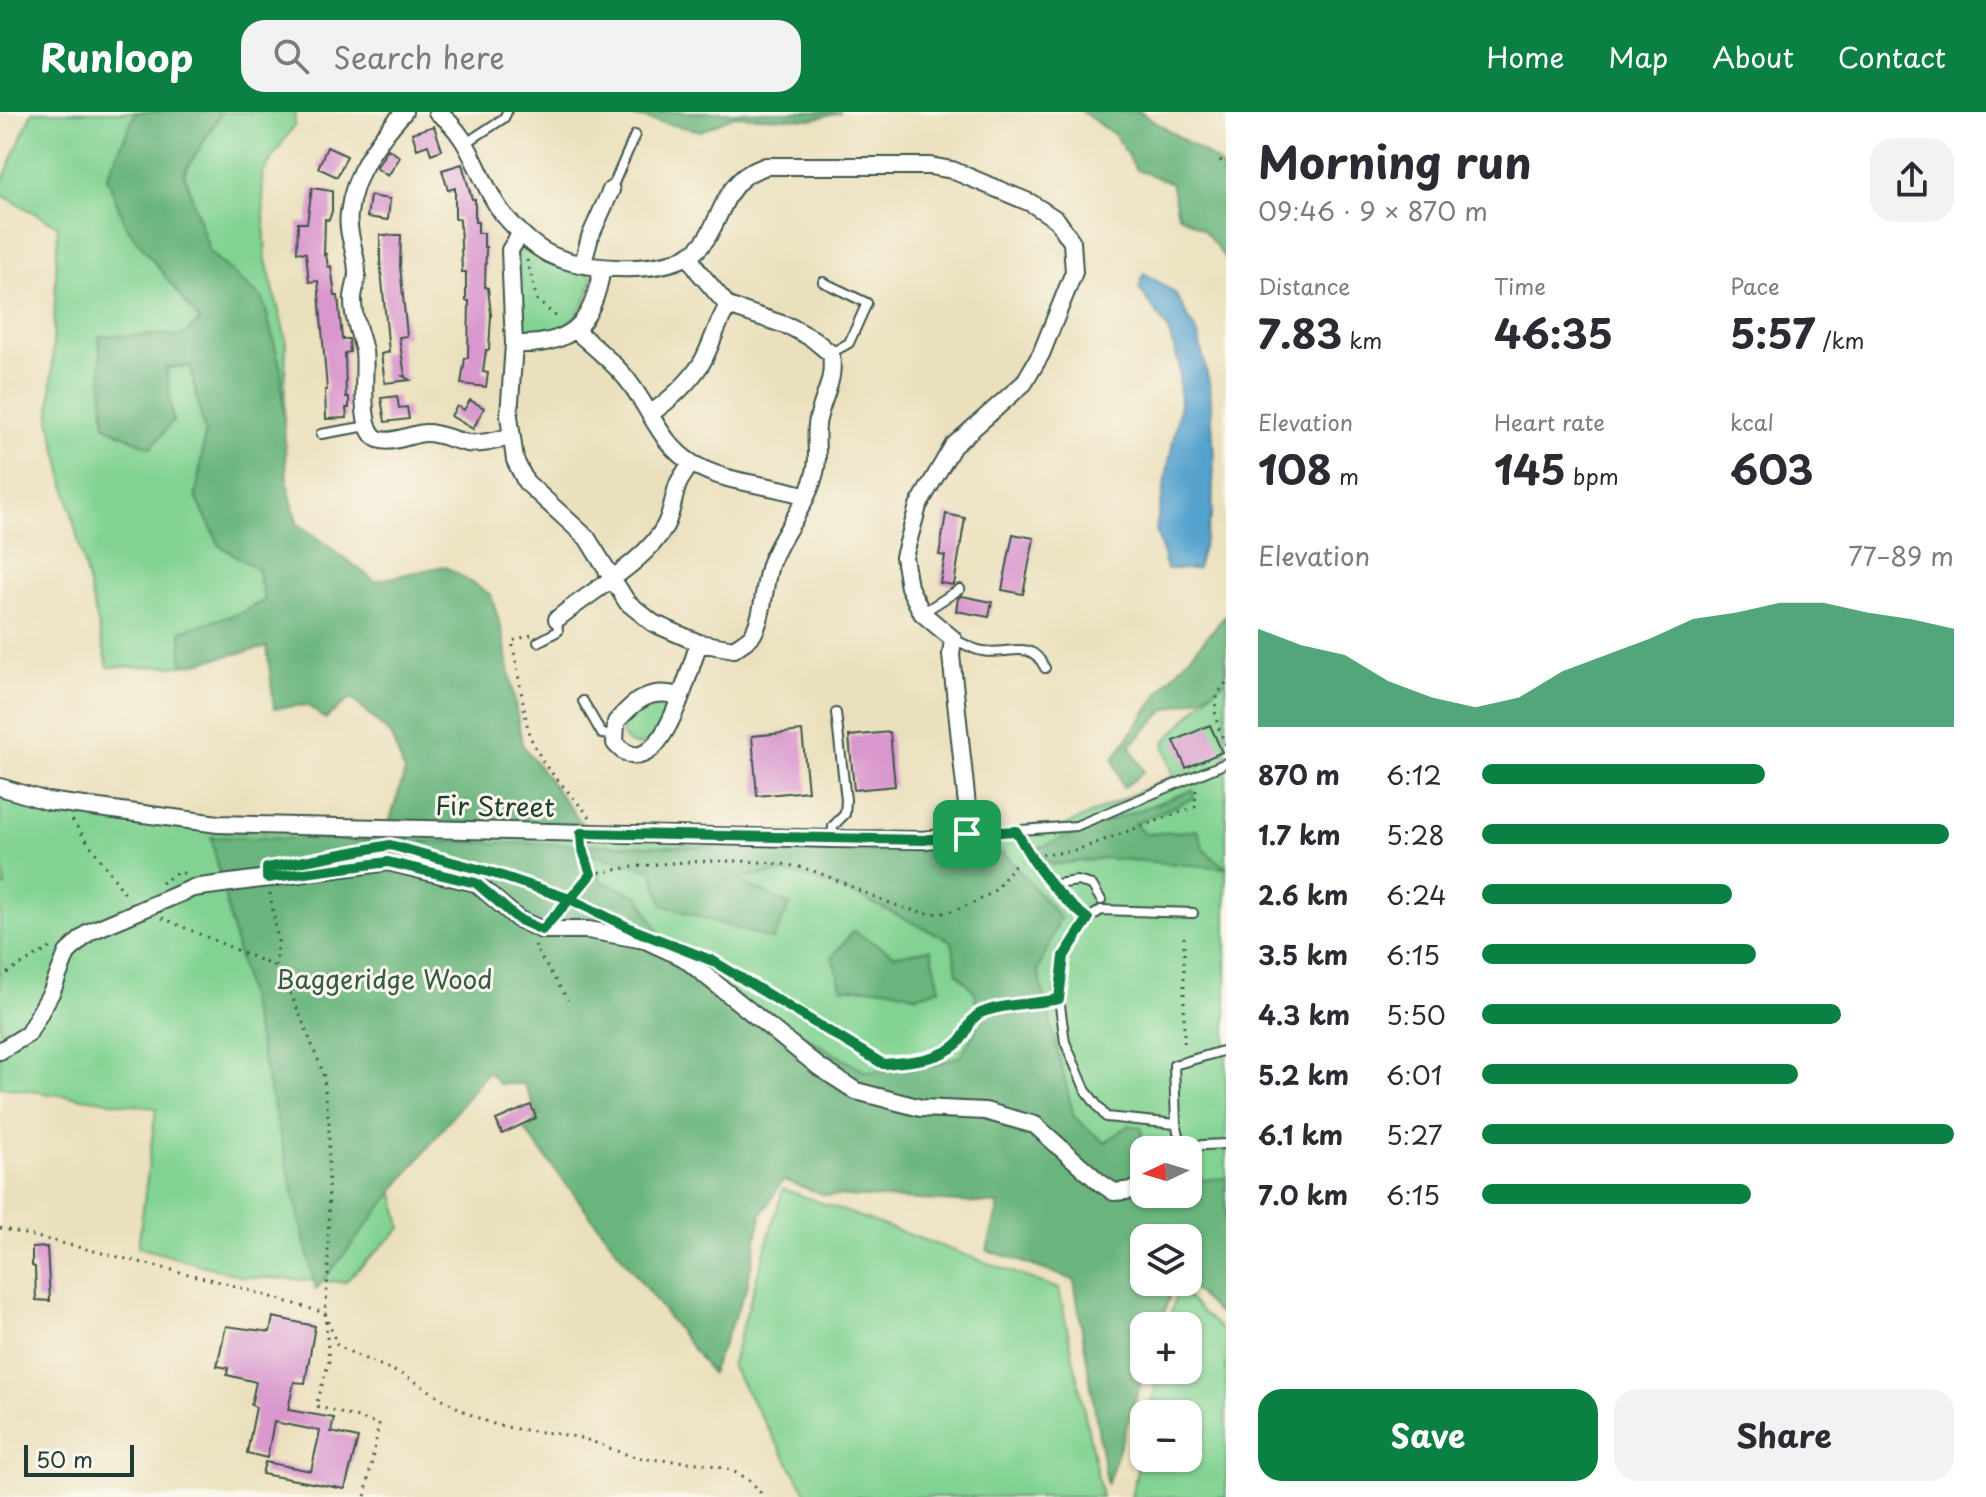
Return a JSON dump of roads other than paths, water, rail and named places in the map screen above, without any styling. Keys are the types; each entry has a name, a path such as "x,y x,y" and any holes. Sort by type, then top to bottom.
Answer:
{"street":[{"path":"404,112 367,158 356,182 349,213 348,231 357,275 353,297 354,321 366,369 365,414 368,426 377,439 390,440 428,433 469,444 510,437"},
{"path":"437,112 466,143 501,212 521,233 549,254 602,268 661,264 689,256 706,240 723,205 743,177 766,166 930,166 952,170 1031,203 1057,220 1072,242 1074,272 1041,354 1024,383 953,446 918,506 904,557 909,587 922,613 953,639 951,655 967,805 967,834"},
{"path":"583,263 590,237 611,190"},
{"path":"521,233 510,250 509,263 514,344 509,416 515,460 526,482 587,538 627,602 653,623 699,643 734,649 752,635 773,558 806,496 816,467 818,417 834,371 831,354 813,339 791,327 728,306 689,256"},
{"path":"514,344 539,345 575,330 589,313 598,292 602,268"},
{"path":"650,414 673,398 702,363 717,323 728,306"},
{"path":"575,330 625,376 663,437 691,463 723,478 786,489 806,496"},
{"path":"557,619 652,544 665,527 678,484 691,463"},
{"path":"679,696 663,692 649,694 626,710 616,722 615,743 630,755 643,754 654,748 664,736 699,643"},
{"name":"Fir Street","path":"0,787 59,802 218,824 924,840 992,832"},
{"path":"0,1051 28,1034 52,991 67,953 89,932 193,888 388,862 476,883 518,919 542,930 588,930 645,940 684,958 819,1067 856,1091 921,1108 985,1111 1035,1125 1099,1182 1114,1192 1130,1190"}],"lane":[{"path":"466,143 504,118 507,112"},
{"path":"611,190 635,135"},
{"path":"823,282 867,303 849,343 831,354"},
{"path":"321,434 368,426"},
{"path":"922,613 960,589"},
{"path":"536,638 558,631 557,619"},
{"path":"953,639 983,651 1029,650 1040,657 1045,668"},
{"path":"583,701 602,734 613,735"},
{"path":"832,839 833,826 845,814 846,800 836,713"},
{"path":"992,832 1076,826 1226,763"},
{"path":"1016,831 1029,855 1062,899 1088,919"},
{"path":"1051,885 1077,881 1092,885 1101,900"},
{"path":"1176,1124 1106,1117 1086,1091 1065,1042 1059,999 1064,956 1088,919 1101,910 1193,913"},
{"path":"1178,1136 1174,1065 1226,1050"},
{"path":"1202,1146 1226,1144"}],"water":[{"path":"1144,273 1175,293 1198,335 1210,387 1214,456 1212,514 1197,569 1167,569 1156,529 1180,405 1179,363 1167,328 1139,288"}],"park label":[{"name":"Baggeridge Wood","path":"384,980"}]}
